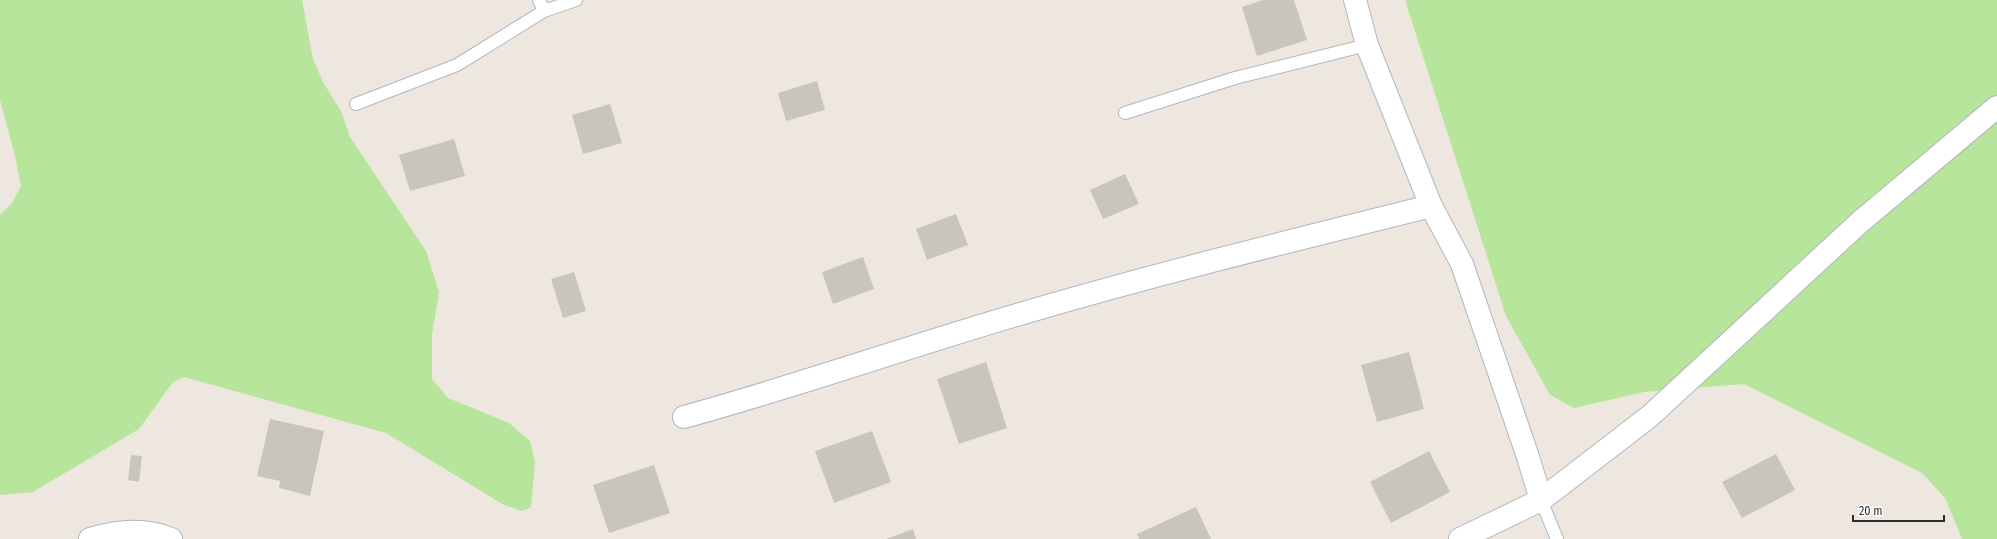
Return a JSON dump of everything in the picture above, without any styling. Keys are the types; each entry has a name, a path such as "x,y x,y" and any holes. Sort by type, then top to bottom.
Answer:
{"street":[{"path":"1355,0 1367,45 1431,206 1462,264 1528,457 1541,500"},
{"path":"1460,539 1541,500 1650,416 1860,222 1997,107"},
{"path":"684,417 743,401 1056,304 1198,264 1431,206"},
{"path":"101,537 140,531 171,539"}],"lane":[{"path":"539,0 544,11"},
{"path":"356,104 457,65 544,11 576,0"},
{"path":"1125,113 1235,78 1367,45"},
{"path":"1541,500 1557,539"}],"green space":[{"path":"0,0 302,0 313,59 323,82 341,111 350,137 426,251 439,292 432,335 432,379 448,398 509,423 530,441 535,462 531,507 522,511 504,505 386,433 184,377 173,382 139,429 33,492 0,495 0,215 12,203 21,186 15,156 0,100"},
{"path":"1405,0 1997,0 1997,539 1962,539 1945,498 1922,473 1744,384 1644,392 1574,408 1550,395 1506,316"}],"building":[{"path":"1263,0 1294,0 1307,40 1257,56 1242,7"},
{"path":"817,81 825,110 786,121 778,93"},
{"path":"610,104 622,143 583,154 572,115"},
{"path":"454,139 465,176 410,191 399,155"},
{"path":"1125,174 1139,204 1103,219 1090,190"},
{"path":"956,214 968,245 927,260 916,229"},
{"path":"863,257 874,289 833,304 822,272"},
{"path":"574,272 586,311 563,318 551,279"},
{"path":"1409,352 1424,409 1377,422 1361,365"},
{"path":"986,362 1007,428 959,444 937,379"},
{"path":"270,419 324,431 310,496 279,488 280,481 257,476"},
{"path":"872,431 891,482 834,503 815,451"},
{"path":"1429,451 1450,492 1391,523 1370,482"},
{"path":"1776,454 1795,490 1742,518 1722,482"},
{"path":"131,455 142,456 139,482 128,480"},
{"path":"654,465 670,513 609,533 593,485"},
{"path":"1196,507 1211,539 1139,539 1137,534"},
{"path":"913,529 916,539 886,539"}]}
